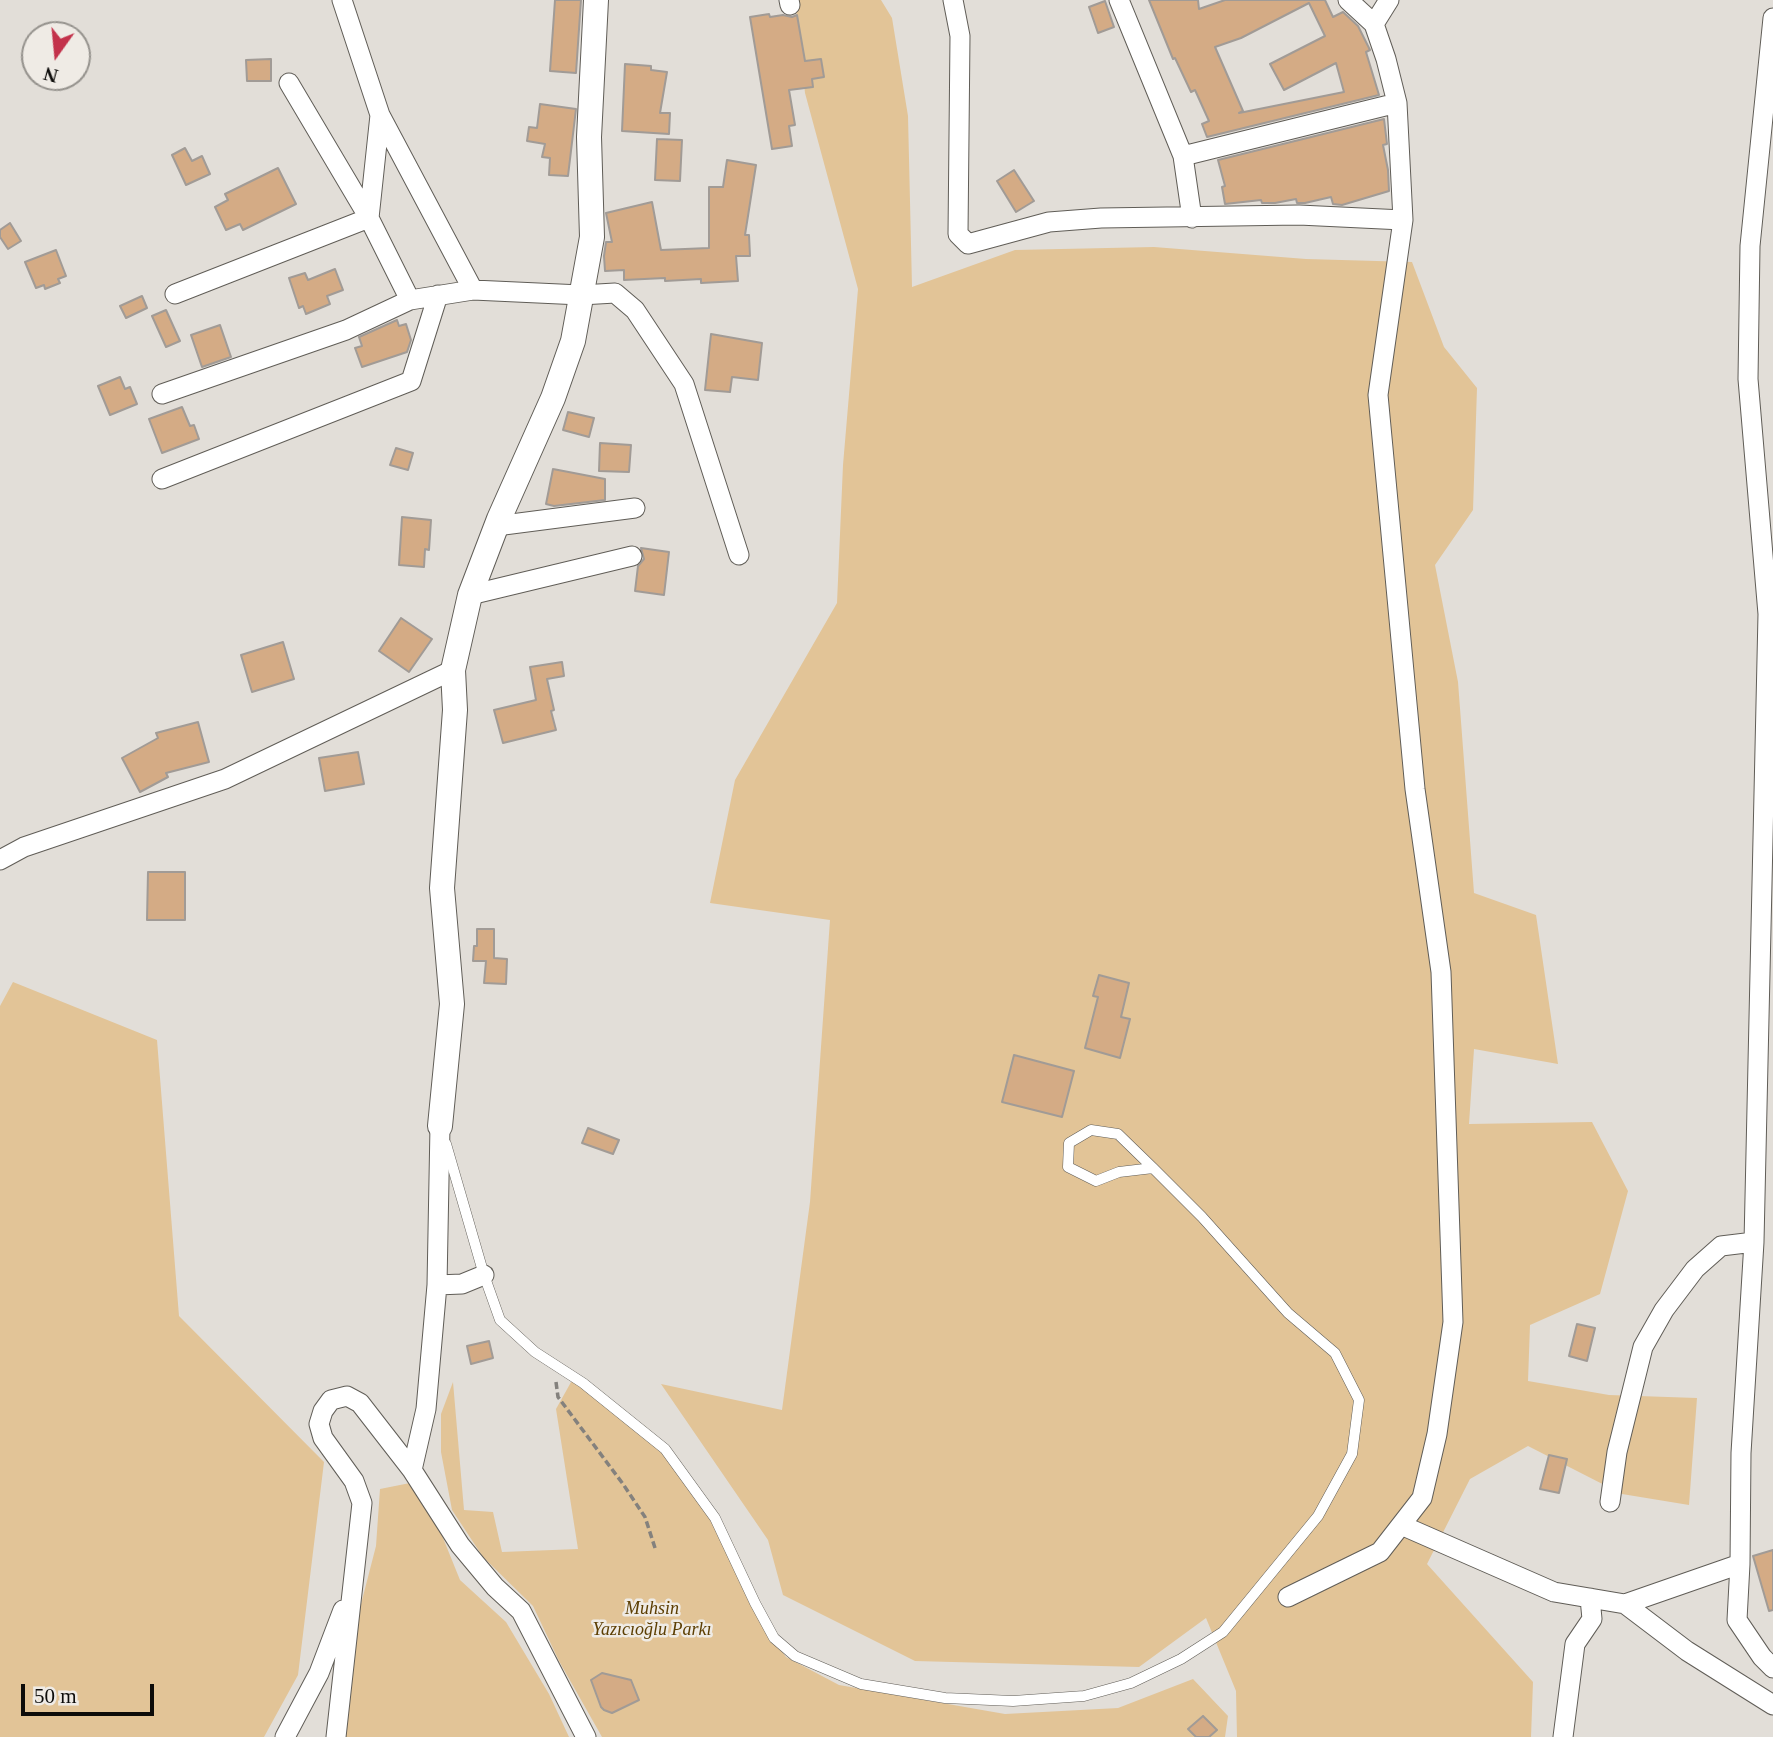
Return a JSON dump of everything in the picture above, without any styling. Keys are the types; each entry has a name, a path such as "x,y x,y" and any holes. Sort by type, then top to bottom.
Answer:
{"street":[{"path":"342,0 380,115 473,290"},
{"path":"412,1470 426,1409 437,1285 440,1126 452,1004 442,888 455,710 453,670 470,594 496,526 553,398 573,341 592,237 589,137 596,0"},
{"path":"953,0 960,36 958,234 968,244 1049,222 1101,218 1298,215 1403,220"},
{"path":"1119,0 1182,156 1192,218"},
{"path":"1287,1597 1380,1552 1422,1498 1437,1434 1453,1322 1441,972 1415,789 1378,395 1403,220 1396,103 1386,59 1374,24 1348,0"},
{"path":"1374,24 1388,0"},
{"path":"1771,614 1748,379 1750,246 1773,18"},
{"path":"289,83 369,218 410,300"},
{"path":"1182,156 1396,103"},
{"path":"369,218 380,115"},
{"path":"175,294 369,218"},
{"path":"162,394 346,330 410,300 473,290 581,295 615,293 635,310 684,384 739,555"},
{"path":"162,479 411,381 438,295"},
{"path":"496,526 635,508"},
{"path":"470,594 632,556"},
{"path":"1773,589 1754,1242 1741,1453 1737,1620 1762,1657 1773,1668"},
{"path":"0,860 24,847 225,779 453,670"},
{"path":"1610,1502 1617,1452 1636,1371 1648,1338 1664,1310 1695,1269 1721,1246 1754,1242"},
{"path":"437,1285 462,1284 484,1275"},
{"path":"336,1737 362,1503 354,1481 323,1438 319,1424 323,1411 331,1400 347,1396 360,1403 412,1470 460,1545 495,1587 521,1611 586,1737"},
{"path":"1401,1525 1554,1592 1625,1604 1687,1651 1773,1705"},
{"path":"1625,1604 1740,1564"},
{"path":"285,1737 319,1673 355,1579"},
{"path":"1563,1737 1575,1644 1592,1619 1590,1598"}],"lane":[{"path":"440,1126 500,1320 535,1352 583,1383 665,1449 715,1518 774,1638 795,1656 861,1684 945,1698 1013,1702 1084,1696 1131,1683 1181,1659 1223,1632 1318,1516 1352,1454 1359,1400 1335,1353 1288,1313 1202,1217 1153,1168 1118,1135 1091,1130 1069,1143 1068,1167 1096,1181 1119,1172 1153,1168"}],"path":[{"path":"553,1363 558,1397 624,1484 645,1517 656,1551"}],"green space":[{"path":"795,0 881,0 892,18 908,116 912,287 1015,250 1154,247 1306,259 1412,262 1444,347 1477,388 1473,510 1435,565 1458,682 1474,893 1536,915 1558,1064 1474,1049 1469,1124 1592,1122 1628,1191 1600,1294 1530,1325 1528,1381 1609,1395 1697,1398 1689,1505 1622,1494 1528,1446 1470,1479 1427,1564 1533,1682 1531,1737 1237,1737 1236,1691 1206,1618 1139,1667 915,1661 783,1595 768,1540 661,1384 782,1410 810,1202 830,920 710,903 735,780 837,603 843,465 858,289 805,93"},
{"path":"13,982 157,1040 179,1316 324,1462 298,1675 264,1737 0,1737 0,1006"},
{"name":"Muhsin Yazıcıoğlu Parkı","path":"575,1375 646,1427 733,1544 759,1617 786,1657 839,1685 1005,1714 1118,1708 1193,1679 1228,1716 1225,1737 602,1737 559,1661 533,1606 483,1557 452,1510 441,1452 441,1414 453,1382 464,1510 493,1512 502,1552 578,1549 556,1409"},
{"path":"420,1481 460,1580 506,1622 549,1694 569,1737 344,1737 360,1608 376,1546 380,1489"}],"building":[{"path":"555,0 581,0 576,73 550,71"},
{"path":"1149,0 1198,0 1199,9 1225,0 1325,0 1333,17 1343,12 1358,26 1370,50 1366,52 1379,95 1207,137 1202,124 1209,121 1195,90 1191,92 1175,58 1173,59","holes":["1309,3 1325,36 1270,64 1284,90 1336,63 1344,92 1239,113 1243,111 1215,47 1241,38"]},
{"path":"1105,1 1114,27 1098,33 1089,7"},
{"path":"769,14 770,17 797,15 805,61 821,59 824,77 812,79 813,87 789,90 795,125 789,126 792,146 772,149 750,17"},
{"path":"271,59 271,81 247,81 246,60"},
{"path":"625,64 651,66 651,70 667,72 660,113 670,113 669,134 622,131"},
{"path":"540,104 576,109 568,176 549,175 550,158 542,157 545,144 527,141 529,127 537,128"},
{"path":"1384,119 1387,144 1383,145 1389,191 1342,205 1333,204 1331,197 1305,203 1297,203 1296,199 1275,203 1262,203 1261,200 1225,204 1222,187 1225,186 1218,160"},
{"path":"657,139 682,140 680,181 655,180"},
{"path":"185,148 192,161 202,156 210,174 186,185 172,155"},
{"path":"727,160 756,165 745,235 749,235 750,256 736,256 738,281 701,283 701,279 665,281 665,278 624,280 624,270 605,271 606,242 612,242 606,213 652,202 661,250 709,248 709,187 723,187"},
{"path":"278,168 296,204 243,230 240,224 226,230 215,207 228,200 225,194"},
{"path":"1014,170 1034,201 1016,212 997,181"},
{"path":"10,223 21,241 8,249 0,237 0,230"},
{"path":"56,250 66,276 58,279 60,283 45,289 44,285 36,288 25,262"},
{"path":"335,269 343,290 327,296 330,304 306,314 303,306 299,308 289,278 305,273 308,280"},
{"path":"142,296 147,308 126,318 120,306"},
{"path":"166,310 180,341 166,347 152,316"},
{"path":"397,320 399,326 406,324 411,340 407,352 362,367 355,348 362,346 359,337"},
{"path":"220,325 231,357 202,367 191,335"},
{"path":"711,334 762,343 758,380 732,377 730,392 705,390"},
{"path":"120,377 125,389 130,387 137,404 110,415 98,386"},
{"path":"182,407 190,426 194,425 199,439 162,453 149,419"},
{"path":"568,412 594,418 589,437 563,430"},
{"path":"600,443 631,445 629,472 599,471"},
{"path":"396,448 413,453 408,470 390,465"},
{"path":"553,469 605,479 605,500 554,506 546,504"},
{"path":"402,517 431,520 429,550 425,549 424,567 399,565"},
{"path":"641,548 669,552 664,595 635,591 638,566 644,559"},
{"path":"401,618 432,639 409,672 379,651"},
{"path":"283,642 294,679 252,692 241,655"},
{"path":"562,662 564,676 547,679 556,730 503,743 494,710 536,700 530,667"},
{"path":"198,722 209,762 166,773 168,777 140,792 122,758 158,738 156,733"},
{"path":"358,752 364,784 325,791 319,758"},
{"path":"148,872 185,872 185,920 147,920"},
{"path":"477,929 494,929 494,958 507,959 506,984 484,983 486,961 473,961 474,946 477,946"},
{"path":"1099,975 1129,983 1121,1017 1130,1019 1120,1058 1085,1048 1098,997 1093,996"},
{"path":"1014,1055 1074,1071 1062,1117 1002,1102"},
{"path":"588,1128 619,1140 613,1154 582,1143"},
{"path":"1577,1324 1595,1328 1587,1361 1569,1356"},
{"path":"489,1341 493,1358 471,1364 467,1346"},
{"path":"1549,1455 1567,1459 1559,1493 1540,1489"},
{"path":"1773,1550 1773,1610 1769,1611 1753,1556"},
{"path":"602,1673 631,1680 639,1700 612,1713 604,1710 591,1680"},
{"path":"1203,1716 1217,1730 1209,1737 1196,1737 1188,1729"}]}
